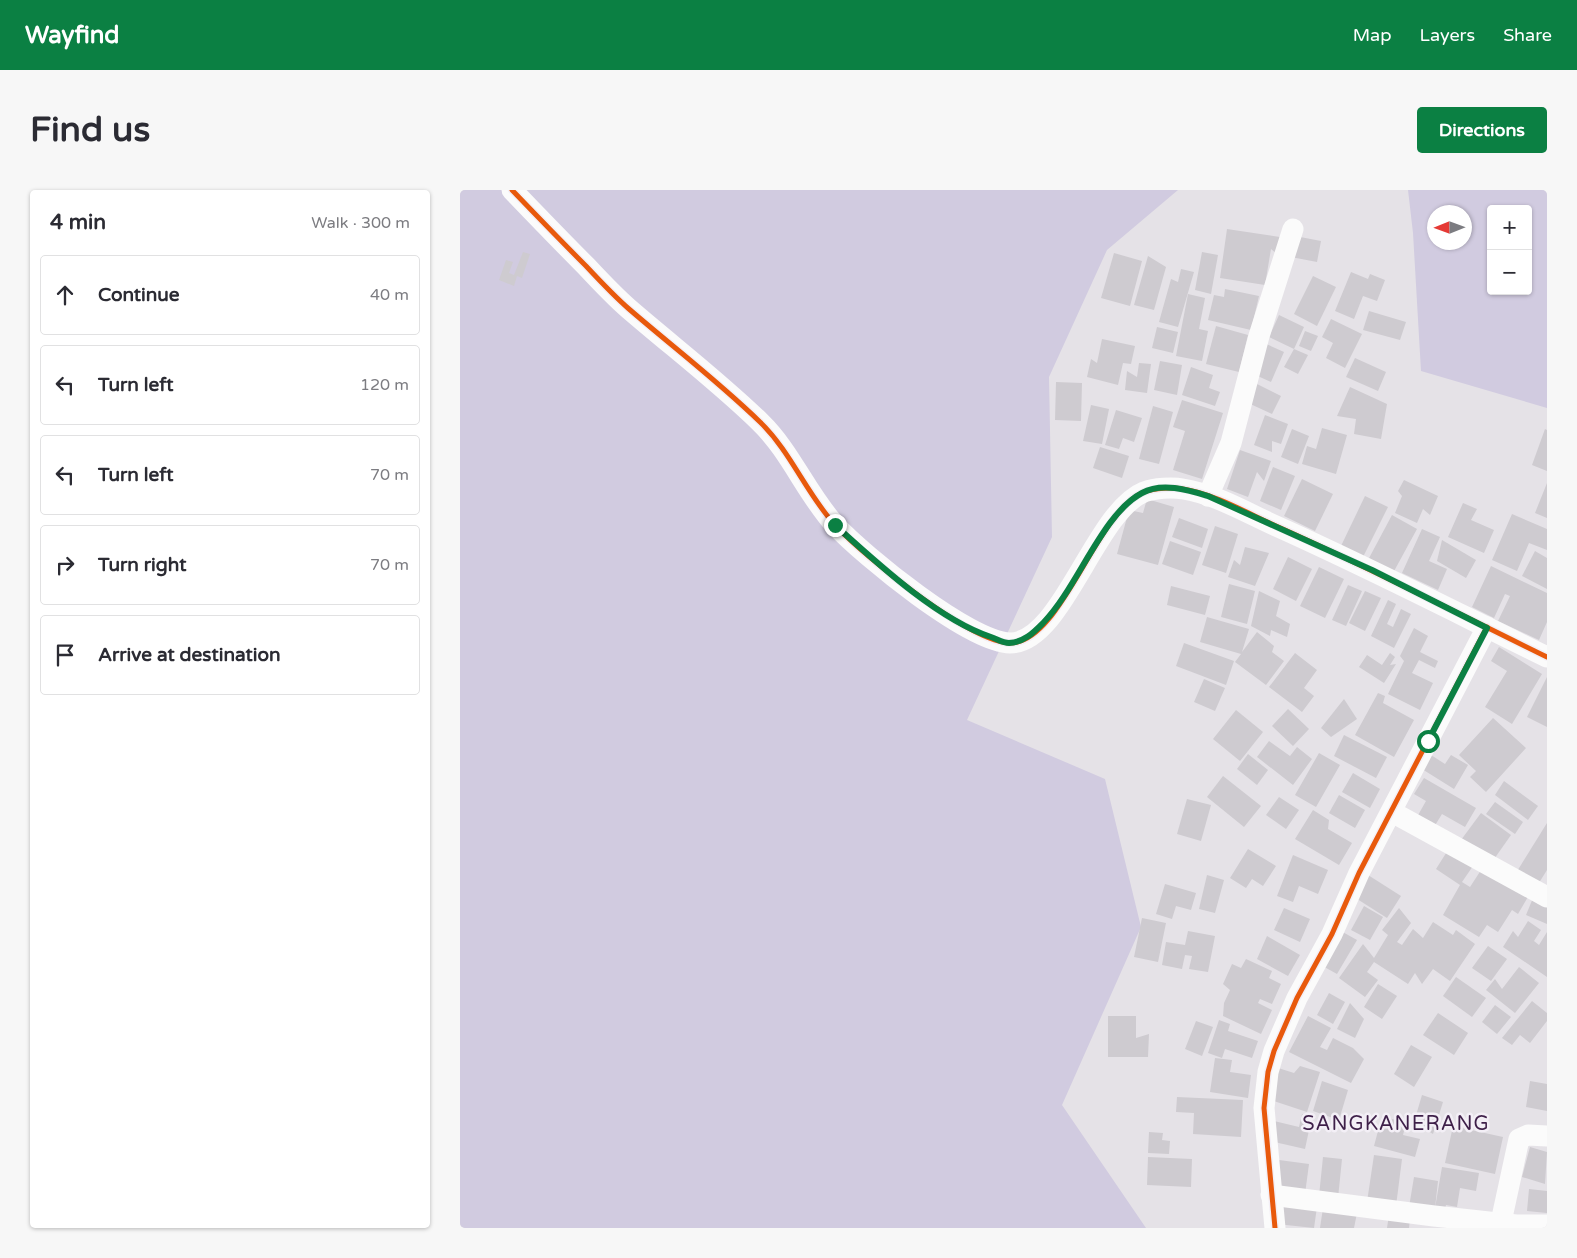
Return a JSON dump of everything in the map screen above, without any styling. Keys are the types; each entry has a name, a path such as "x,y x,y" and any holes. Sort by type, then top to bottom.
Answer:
{"street":[{"path":"512,190 626,307 691,359 764,426 783,449 810,493 835,525 874,560 956,622 974,632 1007,643 1022,641 1032,634 1057,608 1116,512 1142,492 1164,488 1183,489 1208,496 1372,570 1547,657"},
{"path":"1208,496 1231,443 1258,336 1293,229"},
{"path":"1275,1228 1264,1108 1268,1072 1274,1051 1296,998 1332,934 1360,873 1487,628"},
{"path":"1392,812 1547,898"},
{"path":"1501,1222 1519,1139 1528,1135 1547,1136"},
{"path":"1272,1195 1516,1225 1547,1225"}],"shaded area":[{"path":"460,190 1178,190 1107,250 1049,377 1052,537 967,720 1105,779 1141,927 1062,1105 1146,1228 460,1228"},
{"path":"1408,190 1547,190 1547,408 1421,371 1413,233"}],"building":[{"path":"1227,229 1280,237 1277,254 1271,249 1265,285 1220,278"},
{"path":"1295,236 1321,241 1317,262 1291,257"},
{"path":"523,252 530,254 522,278 517,276 514,286 499,280 506,260 513,262 509,273 514,275"},
{"path":"1202,252 1218,255 1211,294 1195,290"},
{"path":"1114,253 1142,261 1130,306 1101,298"},
{"path":"1148,256 1166,267 1154,310 1134,305"},
{"path":"1181,269 1194,272 1178,327 1159,322 1171,279 1178,282"},
{"path":"1351,272 1368,279 1370,274 1385,280 1377,301 1363,296 1354,319 1335,311"},
{"path":"1313,276 1336,287 1317,326 1294,314"},
{"path":"1225,289 1259,296 1251,330 1208,320 1214,295 1224,297"},
{"path":"1188,294 1205,298 1199,329 1208,331 1202,361 1176,356"},
{"path":"1369,311 1406,322 1400,340 1363,330"},
{"path":"1279,315 1304,327 1294,349 1269,337"},
{"path":"1331,319 1362,334 1345,368 1326,358 1333,343 1322,337"},
{"path":"1216,326 1248,335 1239,372 1206,364"},
{"path":"1157,327 1178,332 1173,353 1152,348"},
{"path":"1305,331 1318,336 1311,351 1299,346"},
{"path":"1102,339 1135,346 1131,364 1123,363 1118,385 1087,377 1091,359 1097,363"},
{"path":"1264,343 1284,352 1271,382 1251,373"},
{"path":"1294,349 1308,355 1298,374 1284,367"},
{"path":"1355,358 1386,372 1378,391 1346,377"},
{"path":"1160,361 1182,365 1177,395 1154,390"},
{"path":"1139,363 1151,364 1147,393 1125,390 1127,371 1137,377"},
{"path":"1191,367 1213,375 1209,388 1220,392 1215,406 1182,395"},
{"path":"1056,382 1082,383 1081,421 1055,420"},
{"path":"1255,383 1281,396 1272,414 1246,402"},
{"path":"1350,387 1387,404 1381,439 1354,434 1356,419 1337,416"},
{"path":"1182,400 1223,413 1202,479 1173,470 1185,431 1173,427"},
{"path":"1091,405 1109,409 1102,444 1083,441"},
{"path":"1153,406 1173,412 1159,464 1139,459"},
{"path":"1116,410 1142,418 1134,442 1123,438 1119,449 1105,445"},
{"path":"1265,415 1288,424 1281,444 1272,441 1272,452 1254,445"},
{"path":"1322,428 1347,435 1336,474 1302,464 1307,446 1316,449"},
{"path":"1292,429 1309,436 1298,464 1281,457"},
{"path":"1545,429 1547,430 1547,471 1532,465"},
{"path":"1100,447 1129,456 1122,478 1093,468"},
{"path":"1240,450 1271,461 1264,481 1257,472 1248,497 1227,489"},
{"path":"1273,467 1295,476 1281,510 1260,501"},
{"path":"1302,479 1333,494 1315,531 1284,516"},
{"path":"1404,480 1438,496 1430,515 1423,509 1417,523 1395,513 1402,496 1398,491"},
{"path":"1547,483 1547,518 1535,513"},
{"path":"1365,496 1388,507 1363,557 1341,546"},
{"path":"1147,499 1174,507 1158,565 1117,554 1129,510 1143,513"},
{"path":"1463,503 1477,509 1471,520 1494,530 1484,553 1448,537"},
{"path":"1512,514 1547,529 1547,550 1529,543 1517,571 1492,560"},
{"path":"1392,515 1417,529 1393,573 1368,560"},
{"path":"1179,518 1208,529 1202,548 1172,537"},
{"path":"1215,526 1238,534 1226,573 1202,565"},
{"path":"1422,529 1440,537 1429,561 1447,569 1438,590 1402,573"},
{"path":"1442,540 1476,560 1466,578 1437,561"},
{"path":"1170,541 1201,552 1193,575 1162,564"},
{"path":"1245,547 1269,553 1255,586 1228,577 1234,560 1240,565"},
{"path":"1535,551 1547,558 1547,589 1522,576"},
{"path":"1288,557 1312,569 1296,601 1273,589"},
{"path":"1491,566 1547,593 1547,622 1539,640 1498,621 1510,596 1505,594 1494,618 1472,607"},
{"path":"1319,567 1344,579 1325,618 1300,606"},
{"path":"1229,584 1255,591 1247,624 1221,617"},
{"path":"1348,585 1362,591 1346,626 1332,620"},
{"path":"1171,586 1210,596 1205,615 1167,605"},
{"path":"1259,591 1280,601 1276,616 1290,624 1287,637 1271,630 1270,636 1251,626"},
{"path":"1365,591 1381,598 1365,631 1349,623"},
{"path":"1388,600 1396,604 1387,624 1393,627 1401,609 1411,614 1394,648 1371,636"},
{"path":"1207,617 1249,629 1242,652 1257,632 1274,646 1272,652 1284,661 1266,685 1235,662 1241,654 1200,642"},
{"path":"1414,628 1428,636 1420,652 1438,661 1435,668 1419,660 1412,673 1433,683 1420,710 1388,694 1404,661 1400,656"},
{"path":"1184,643 1234,661 1226,685 1176,666"},
{"path":"1499,647 1542,674 1512,724 1485,707 1507,671 1491,661"},
{"path":"1295,653 1317,670 1304,688 1314,696 1302,712 1269,687"},
{"path":"1390,653 1395,657 1390,665 1396,664 1384,683 1359,667 1367,655 1382,665"},
{"path":"1547,677 1547,727 1527,717"},
{"path":"1204,679 1225,688 1215,711 1194,702"},
{"path":"1378,693 1385,696 1383,703 1414,720 1394,757 1355,735"},
{"path":"1344,699 1357,719 1331,737 1321,728"},
{"path":"1288,709 1309,729 1293,746 1272,726"},
{"path":"1236,710 1263,732 1240,761 1213,739"},
{"path":"1493,718 1526,748 1486,792 1470,777 1476,771 1459,755"},
{"path":"1344,735 1387,757 1376,778 1334,756"},
{"path":"1269,741 1290,756 1297,747 1312,759 1293,785 1257,757"},
{"path":"1319,753 1340,765 1316,807 1295,795"},
{"path":"1248,754 1268,770 1257,785 1237,769"},
{"path":"1431,755 1445,764 1451,755 1468,765 1454,789 1422,769"},
{"path":"1353,773 1380,789 1370,808 1342,792"},
{"path":"1223,776 1261,806 1244,827 1207,797"},
{"path":"1424,778 1476,808 1465,827 1442,814 1434,827 1417,817 1426,801 1414,794"},
{"path":"1504,781 1538,806 1528,820 1495,795"},
{"path":"1339,795 1365,810 1355,828 1329,813"},
{"path":"1279,797 1299,810 1286,829 1266,815"},
{"path":"1187,799 1211,805 1201,841 1177,834"},
{"path":"1495,802 1523,822 1515,834 1486,814"},
{"path":"1313,810 1329,820 1328,829 1352,843 1339,865 1295,839"},
{"path":"1481,813 1511,835 1492,862 1461,840"},
{"path":"1547,823 1547,870 1537,886 1516,873"},
{"path":"1248,849 1276,866 1263,886 1252,879 1246,888 1230,878"},
{"path":"1448,850 1473,866 1462,882 1470,887 1483,867 1529,895 1518,914 1512,910 1498,932 1487,925 1479,937 1443,915 1460,885 1436,869"},
{"path":"1293,855 1328,870 1318,894 1299,886 1293,902 1277,896"},
{"path":"1207,875 1224,880 1215,913 1199,909"},
{"path":"1368,875 1401,896 1387,918 1354,897"},
{"path":"1165,884 1196,893 1191,910 1176,906 1172,919 1156,914"},
{"path":"1533,898 1547,903 1547,924 1526,915"},
{"path":"1364,906 1383,917 1370,940 1351,930"},
{"path":"1284,908 1310,919 1300,942 1274,930"},
{"path":"1399,908 1411,923 1397,942 1402,945 1413,929 1423,938 1433,922 1453,935 1456,930 1475,944 1450,981 1433,969 1422,984 1415,973 1408,984 1374,962 1367,972 1378,980 1365,997 1339,978 1363,944 1374,958 1388,935 1382,930"},
{"path":"1142,918 1166,923 1158,962 1134,957"},
{"path":"1528,921 1541,930 1534,941 1539,945 1547,932 1547,977 1503,947 1513,931 1518,937"},
{"path":"1339,930 1357,940 1337,974 1319,964"},
{"path":"1188,931 1215,936 1208,972 1189,969 1192,956 1185,955 1182,969 1162,965 1166,942 1185,945"},
{"path":"1267,936 1300,955 1288,976 1257,959"},
{"path":"1488,946 1507,959 1491,981 1472,968"},
{"path":"1246,959 1272,971 1269,978 1281,984 1272,1004 1260,999 1258,1003 1272,1010 1261,1034 1223,1016 1224,1003 1230,990 1223,984 1232,964 1241,968"},
{"path":"1519,967 1539,983 1515,1013 1486,990 1495,979 1502,989"},
{"path":"1456,977 1486,998 1472,1017 1443,996"},
{"path":"1378,984 1397,996 1382,1019 1364,1007"},
{"path":"1329,993 1345,1002 1333,1024 1317,1015"},
{"path":"1532,1001 1547,1013 1547,1021 1530,1043 1520,1035 1512,1045 1502,1038"},
{"path":"1350,1003 1364,1019 1355,1038 1337,1029"},
{"path":"1495,1005 1511,1017 1497,1034 1482,1022"},
{"path":"1438,1013 1468,1033 1454,1055 1423,1035"},
{"path":"1108,1016 1136,1016 1136,1038 1149,1034 1148,1057 1108,1057"},
{"path":"1308,1016 1331,1028 1320,1047 1327,1050 1333,1038 1353,1048 1364,1059 1351,1083 1289,1052"},
{"path":"1219,1020 1230,1024 1228,1031 1258,1041 1252,1058 1225,1049 1222,1058 1208,1053"},
{"path":"1196,1021 1213,1027 1202,1056 1185,1049"},
{"path":"1411,1045 1432,1057 1414,1087 1394,1074"},
{"path":"1215,1058 1232,1060 1230,1072 1251,1075 1248,1098 1210,1092"},
{"path":"1300,1066 1320,1072 1307,1112 1265,1098 1275,1067 1294,1073"},
{"path":"1322,1081 1348,1090 1339,1120 1313,1111"},
{"path":"1530,1081 1547,1084 1547,1111 1526,1107"},
{"path":"1422,1095 1443,1102 1433,1134 1414,1122"},
{"path":"1177,1097 1243,1100 1241,1137 1193,1134 1194,1113 1176,1112"},
{"path":"1302,1114 1312,1116 1305,1149 1270,1141 1274,1121 1299,1127"},
{"path":"1382,1116 1406,1123 1403,1135 1420,1139 1415,1157 1374,1146"},
{"path":"1453,1126 1503,1137 1495,1174 1445,1163"},
{"path":"1149,1132 1163,1133 1162,1140 1170,1141 1169,1154 1148,1153"},
{"path":"1530,1147 1547,1152 1545,1184 1522,1177"},
{"path":"1374,1155 1402,1159 1396,1206 1367,1202"},
{"path":"1148,1157 1192,1159 1191,1187 1147,1185"},
{"path":"1323,1157 1342,1159 1338,1198 1319,1196"},
{"path":"1279,1160 1309,1164 1305,1194 1275,1190"},
{"path":"1442,1167 1479,1173 1476,1191 1460,1188 1457,1207 1446,1205 1444,1214 1409,1207 1414,1177 1438,1181 1435,1208"},
{"path":"1529,1189 1547,1191 1547,1213 1527,1211"},
{"path":"1280,1202 1317,1207 1314,1228 1277,1224"},
{"path":"1323,1208 1357,1213 1354,1228 1320,1228"},
{"path":"1389,1215 1410,1219 1409,1228 1387,1228"}],"cycle path":[{"path":"512,190 618,299 760,422 781,446 815,500 849,539 892,576 918,595 969,628 992,639 1010,643 1029,637 1046,622 1110,524 1126,504 1144,492 1174,488 1195,491 1231,504 1547,657"},
{"path":"1275,1228 1264,1108 1268,1072 1274,1051 1297,998 1332,934 1359,873 1487,627"}],"district":[{"name":"SANGKANERANG","path":"1396,1124"}],"route":[{"path":"835,525 874,560 956,622 974,632 1007,643 1022,641 1032,634 1057,608 1086,564 1116,512 1142,492 1164,488 1183,489 1208,496 1372,570 1487,628 1428,741"}]}
